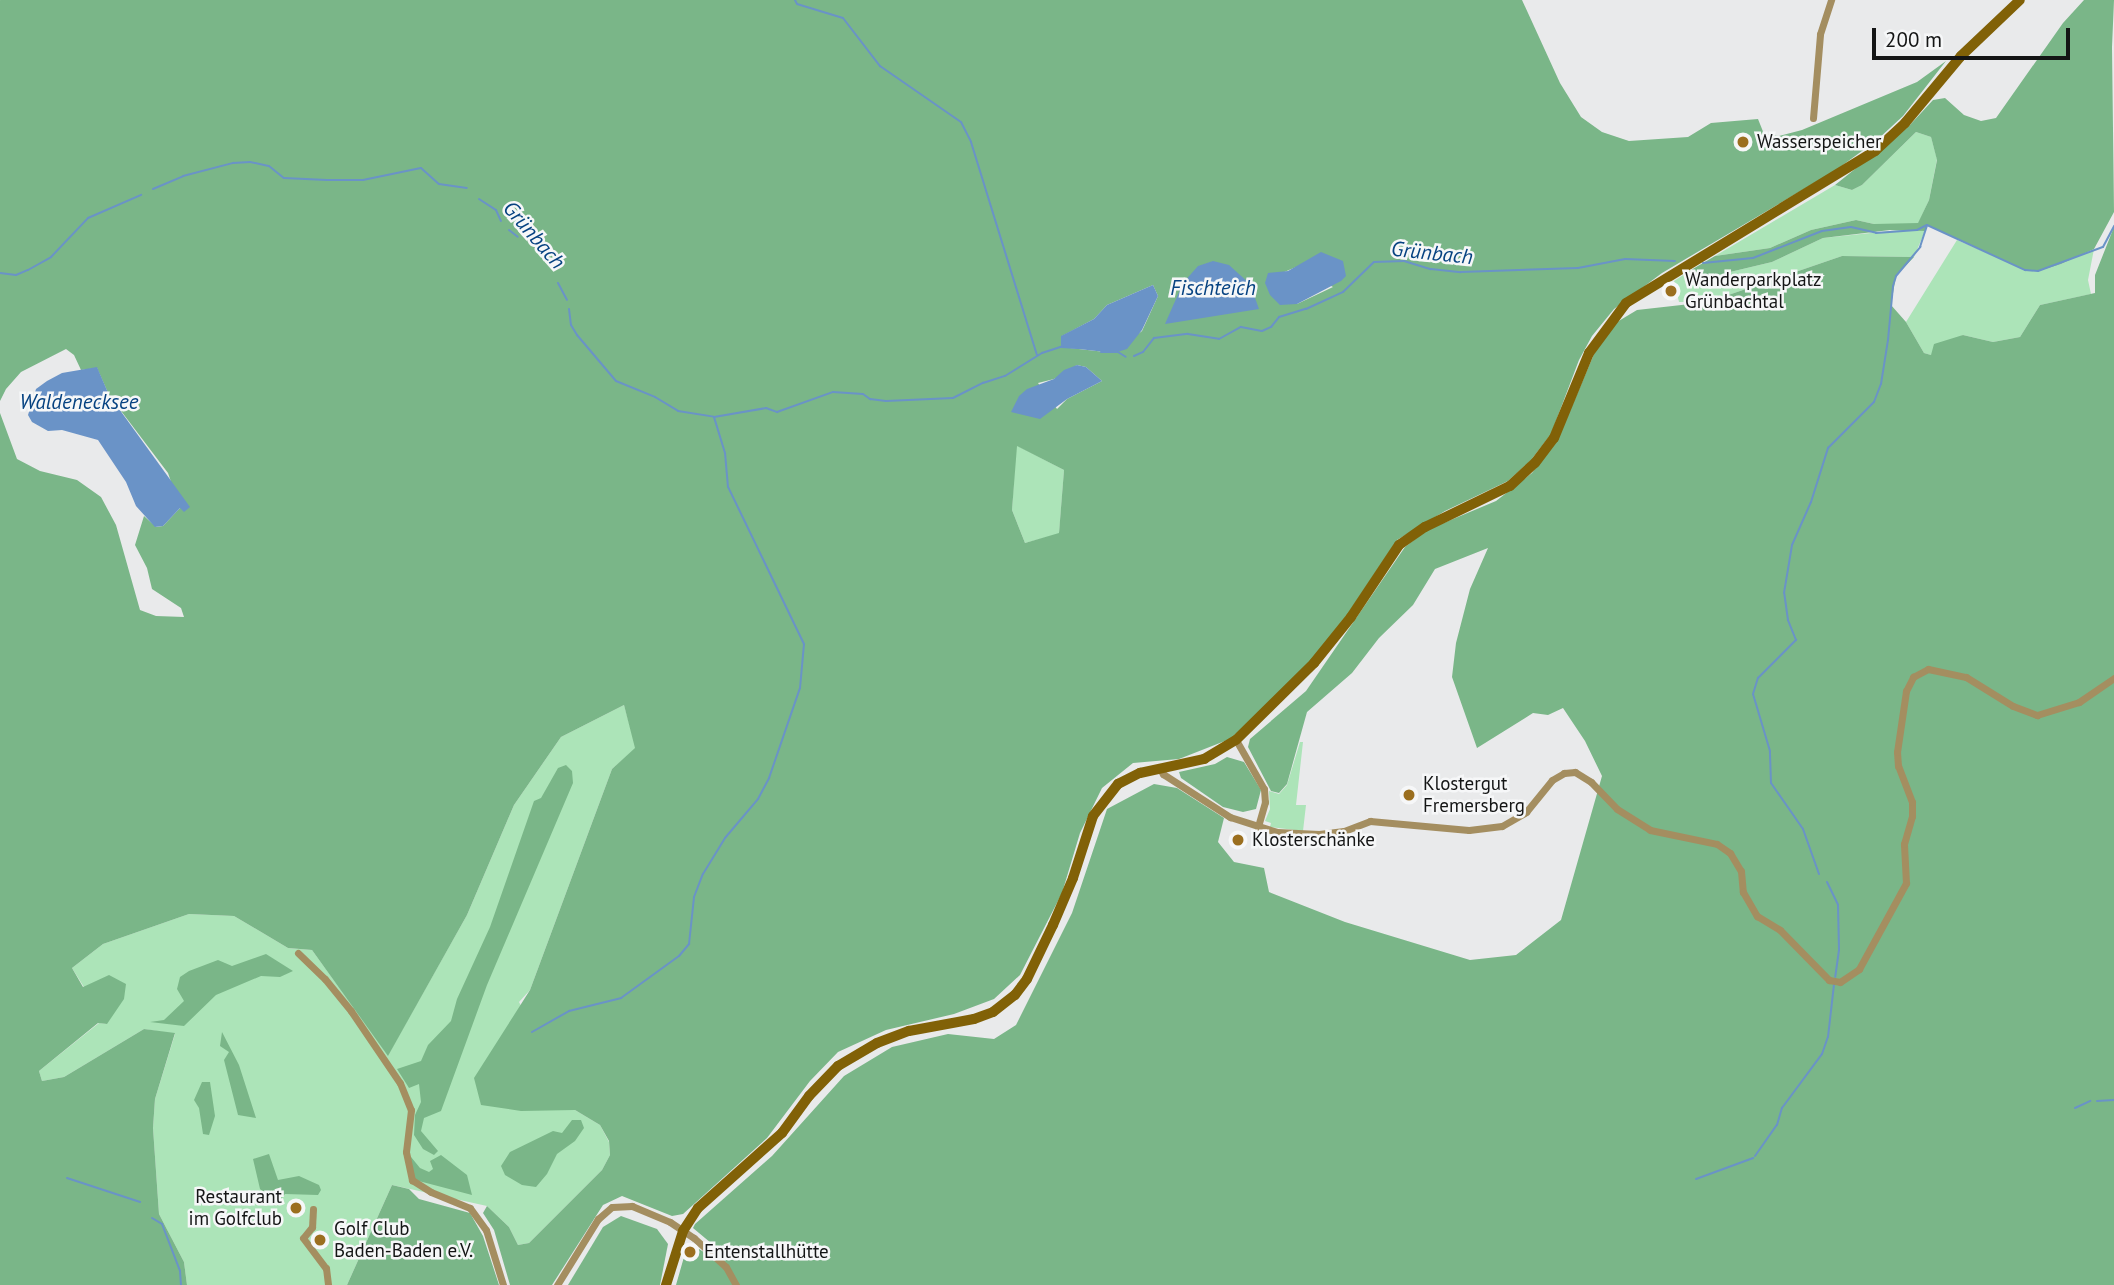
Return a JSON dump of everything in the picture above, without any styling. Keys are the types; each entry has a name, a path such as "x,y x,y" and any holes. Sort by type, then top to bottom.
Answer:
{"main road":[{"path":"666,1285 683,1231 698,1208 782,1133 809,1096 838,1066 877,1043 909,1031 974,1019 993,1012 1015,995 1027,979 1053,925 1073,878 1093,816 1118,784 1140,773 1193,763 1236,740 1314,663 1351,617 1399,545 1424,527 1510,486 1535,463 1553,438 1589,353 1609,322 1626,303 1666,276 1795,202 1875,151 1905,123 1961,56 2020,0"}],"street":[{"path":"1812,118 1820,34 1831,0"},
{"path":"1160,769 1163,774 1209,804 1258,827 1277,832 1319,834 1344,831 1370,821 1469,830 1502,826 1526,812 1552,780 1564,773 1575,772 1591,782 1618,809 1650,830 1717,844 1730,853 1741,871 1743,892 1756,916 1780,930 1829,980 1840,982 1859,969 1906,883 1904,844 1912,816 1912,802 1898,766 1897,752 1906,691 1913,677 1928,669 1966,677 2014,706 2037,715 2079,702 2114,678"},
{"path":"1236,740 1264,789 1265,802 1258,827"},
{"path":"298,953 326,979 400,1083 411,1110 406,1152 412,1180 431,1192 470,1208 486,1230 503,1285"},
{"path":"557,1285 598,1219 611,1207 632,1206 683,1231 718,1258 736,1285"},
{"path":"313,1209 312,1227 303,1238 326,1268 328,1285"}],"green space":[{"path":"0,0 1522,0 1560,83 1581,117 1602,132 1629,141 1688,137 1711,123 1758,119 1764,134 1779,136 1802,130 1917,82 1946,61 1903,116 1877,140 1836,170 1662,273 1614,309 1592,336 1579,360 1551,434 1531,460 1508,481 1445,511 1397,540 1347,615 1312,659 1285,690 1230,739 1179,759 1133,763 1102,788 1080,833 1062,893 1020,975 994,999 954,1014 886,1030 838,1052 810,1081 767,1138 683,1214 672,1216 622,1196 603,1205 552,1285 510,1285 494,1230 483,1213 487,1206 509,1227 518,1245 529,1243 602,1170 610,1155 609,1141 600,1125 575,1110 521,1111 481,1105 474,1078 530,990 612,769 635,748 624,705 561,737 514,805 467,915 388,1056 312,950 288,948 234,916 189,914 103,944 72,968 83,987 109,975 126,984 124,999 107,1024 98,1023 39,1071 42,1081 64,1077 144,1029 175,1033 155,1099 153,1128 159,1214 184,1262 187,1285 0,1285 0,413 17,459 40,471 77,480 101,497 116,525 140,610 156,616 184,617 181,608 152,589 147,568 135,545 144,516 156,527 163,526 180,508 168,473 109,395 97,368 81,370 74,355 66,349 21,372 6,389 0,401","holes":["1296,267 1333,287 1297,304 1268,273 1282,273","1153,285 1158,296 1142,331 1114,353 1061,347 1062,336 1094,319 1107,305","1077,365 1086,367 1102,381 1067,399 1057,409 1038,383 1054,379","1017,446 1064,470 1059,533 1025,543 1012,510"]},
{"path":"2084,0 2114,0 2114,212 2094,249 2038,271 2025,270 1927,225 1925,231 1890,230 1823,238 1772,262 1709,277 1691,270 1715,256 1770,248 1811,230 1856,220 1874,224 1918,223 1929,200 1937,160 1931,137 1916,132 1862,185 1852,190 1835,185 1909,126 1933,100 1945,98 1964,115 1981,121 1996,118 2063,23"},
{"path":"1916,132 1931,137 1937,159 1929,200 1918,224 1874,224 1856,220 1811,230 1770,248 1715,256 1835,185 1852,190 1862,185"},
{"path":"2114,227 2114,1285 676,1285 684,1257 692,1256 699,1249 716,1260 723,1253 693,1228 695,1224 772,1156 844,1076 892,1047 948,1034 994,1039 1016,1025 1072,913 1107,809 1154,784 1177,788 1224,818 1218,842 1234,862 1264,868 1269,892 1345,922 1470,960 1516,955 1561,920 1602,776 1585,741 1563,708 1548,715 1533,713 1477,748 1452,677 1456,643 1470,589 1488,548 1435,569 1413,605 1379,638 1352,673 1307,712 1287,784 1279,793 1271,791 1248,747 1250,739 1306,691 1405,547 1427,530 1496,501 1532,473 1558,439 1597,347 1612,325 1637,310 1708,302 1842,256 1914,257 1896,276 1891,305 1906,322 1924,353 1931,355 1934,344 1963,335 1993,342 2020,337 2040,305 2095,293 2095,275"},
{"path":"1909,229 1925,231 1914,257 1842,256 1708,302 1679,302 1674,281 1691,270 1709,277 1772,262 1823,238"},
{"path":"1957,240 2026,270 2061,264 2094,249 2088,280 2091,294 2040,305 2020,337 1993,342 1963,335 1931,355 1924,353 1906,322"},
{"path":"1016,445 1064,470 1059,534 1025,543 1012,510"},
{"name":"Golf Club Baden-Baden e.V.","path":"624,705 636,748 612,769 530,990 519,1002 575,1110 600,1125 609,1142 610,1155 602,1170 529,1243 518,1245 509,1227 487,1206 392,1185 347,1285 187,1285 184,1262 159,1214 153,1128 155,1099 175,1034 144,1029 64,1077 42,1081 39,1071 99,1023 107,1024 72,968 103,944 189,914 234,916 288,948 312,950 388,1055 467,915 514,805 561,737"},
{"path":"1300,742 1303,742 1296,805 1306,805 1303,831 1270,827 1271,823 1265,821 1270,809 1269,791 1279,794 1287,785"},
{"path":"1227,757 1244,762 1261,790 1256,809 1243,812 1223,807 1181,778 1179,772 1215,764"},
{"path":"566,765 572,771 573,783 487,985 441,1111 424,1118 421,1131 438,1151 434,1155 423,1149 414,1135 415,1115 421,1102 419,1084 409,1088 397,1069 421,1061 428,1045 451,1021 457,999 490,927 534,801 541,798 558,768"},
{"path":"266,954 293,971 280,977 261,976 216,995 184,1026 150,1022 164,1020 184,1001 177,989 180,977 189,971 218,960 232,966"},
{"path":"222,1032 239,1065 256,1118 238,1115 224,1060 229,1052 220,1046"},
{"path":"202,1082 210,1082 215,1116 209,1135 203,1134 199,1108 194,1100"},
{"path":"572,1120 581,1120 584,1128 575,1141 557,1154 547,1174 536,1187 522,1185 505,1175 501,1166 510,1152 553,1131 562,1133"},
{"path":"269,1154 278,1180 299,1176 319,1185 321,1190 318,1195 285,1194 275,1206 267,1203 267,1195 260,1189 253,1159"},
{"path":"441,1155 467,1175 472,1195 415,1180 409,1163 411,1157 420,1168 429,1172 433,1169 430,1161"},
{"path":"392,1185 409,1189 419,1199 470,1213 483,1236 499,1285 347,1285"},
{"path":"621,1216 657,1229 668,1244 660,1285 568,1285 603,1227"}],"water":[{"name":"Fischteich","path":"1321,252 1343,261 1346,276 1297,304 1280,305 1270,295 1265,283 1268,273 1288,271"},
{"name":"Fischteich","path":"1213,261 1229,265 1250,284 1259,309 1165,324 1183,283 1198,266"},
{"name":"Fischteich","path":"1153,285 1158,296 1142,330 1127,349 1114,353 1061,347 1061,336 1094,319 1107,305"},
{"path":"1077,365 1086,367 1102,381 1067,399 1040,419 1011,412 1019,396 1027,389 1054,379 1064,370"},
{"name":"Waldenecksee","path":"97,367 109,395 190,507 184,512 180,508 163,526 155,527 136,506 126,482 98,440 62,430 48,431 32,422 28,415 36,389 47,381 62,373"}],"waterway":[{"path":"795,0 797,4 843,18 880,66 961,122 971,142 1037,355"},
{"name":"Grünbach","path":"153,189 183,176 233,163 250,162 269,166 284,178 327,180 363,180 421,168 439,184 467,188"},
{"name":"Grünbach","path":"0,273 16,275 28,270 51,257 88,218 141,195"},
{"name":"Grünbach","path":"479,199 496,210 501,221"},
{"name":"Grünbach","path":"1703,263 1753,258 1822,231 1851,227 1876,233 1917,230 1927,225 2025,270 2038,271 2103,247 2114,226"},
{"path":"1819,874 1803,829 1771,783 1770,751 1753,694 1758,678 1796,640 1788,620 1784,593 1792,545 1811,502 1828,448 1874,402 1881,384 1893,286 1896,276 1920,247 1927,225"},
{"name":"Grünbach","path":"509,230 518,237"},
{"name":"Grünbach","path":"1134,356 1143,352 1154,338 1188,334 1219,339 1241,327 1262,331 1271,327 1279,317 1306,309 1343,292 1374,262 1404,261 1431,269 1461,272 1578,268 1625,259 1675,261"},
{"name":"Grünbach","path":"558,283 567,300"},
{"name":"Grünbach","path":"569,309 571,325 577,335 616,381 655,397 678,411 714,417 766,408 777,412 833,392 863,394 870,399 886,401 953,398 983,383 1005,376 1042,353 1061,347 1078,348"},
{"name":"Grünbach","path":"1101,352 1118,352 1126,357"},
{"path":"532,1032 569,1011 621,998 679,956 689,944 694,897 703,874 725,838 758,799 769,778 800,688 804,644 728,487 725,453 714,418"},
{"path":"1827,882 1838,905 1839,950 1835,977"},
{"path":"1755,1156 1777,1125 1782,1108 1822,1054 1828,1037 1834,984"},
{"path":"2097,1101 2114,1100"},
{"path":"2075,1108 2090,1101"},
{"path":"1696,1179 1753,1158"},
{"path":"67,1178 140,1202"},
{"path":"152,1218 162,1224 180,1271 181,1285"}],"place":[{"name":"Wasserspeicher","path":"1743,142"},
{"name":"Wanderparkplatz Grünbachtal","path":"1671,291"},
{"name":"Klostergut Fremersberg","path":"1409,795"},
{"name":"Klosterschänke","path":"1238,840"},
{"name":"Restaurant im Golfclub","path":"296,1208"},
{"name":"Golf Club Baden-Baden e.V.","path":"320,1240"},
{"name":"Entenstallhütte","path":"690,1252"}]}
